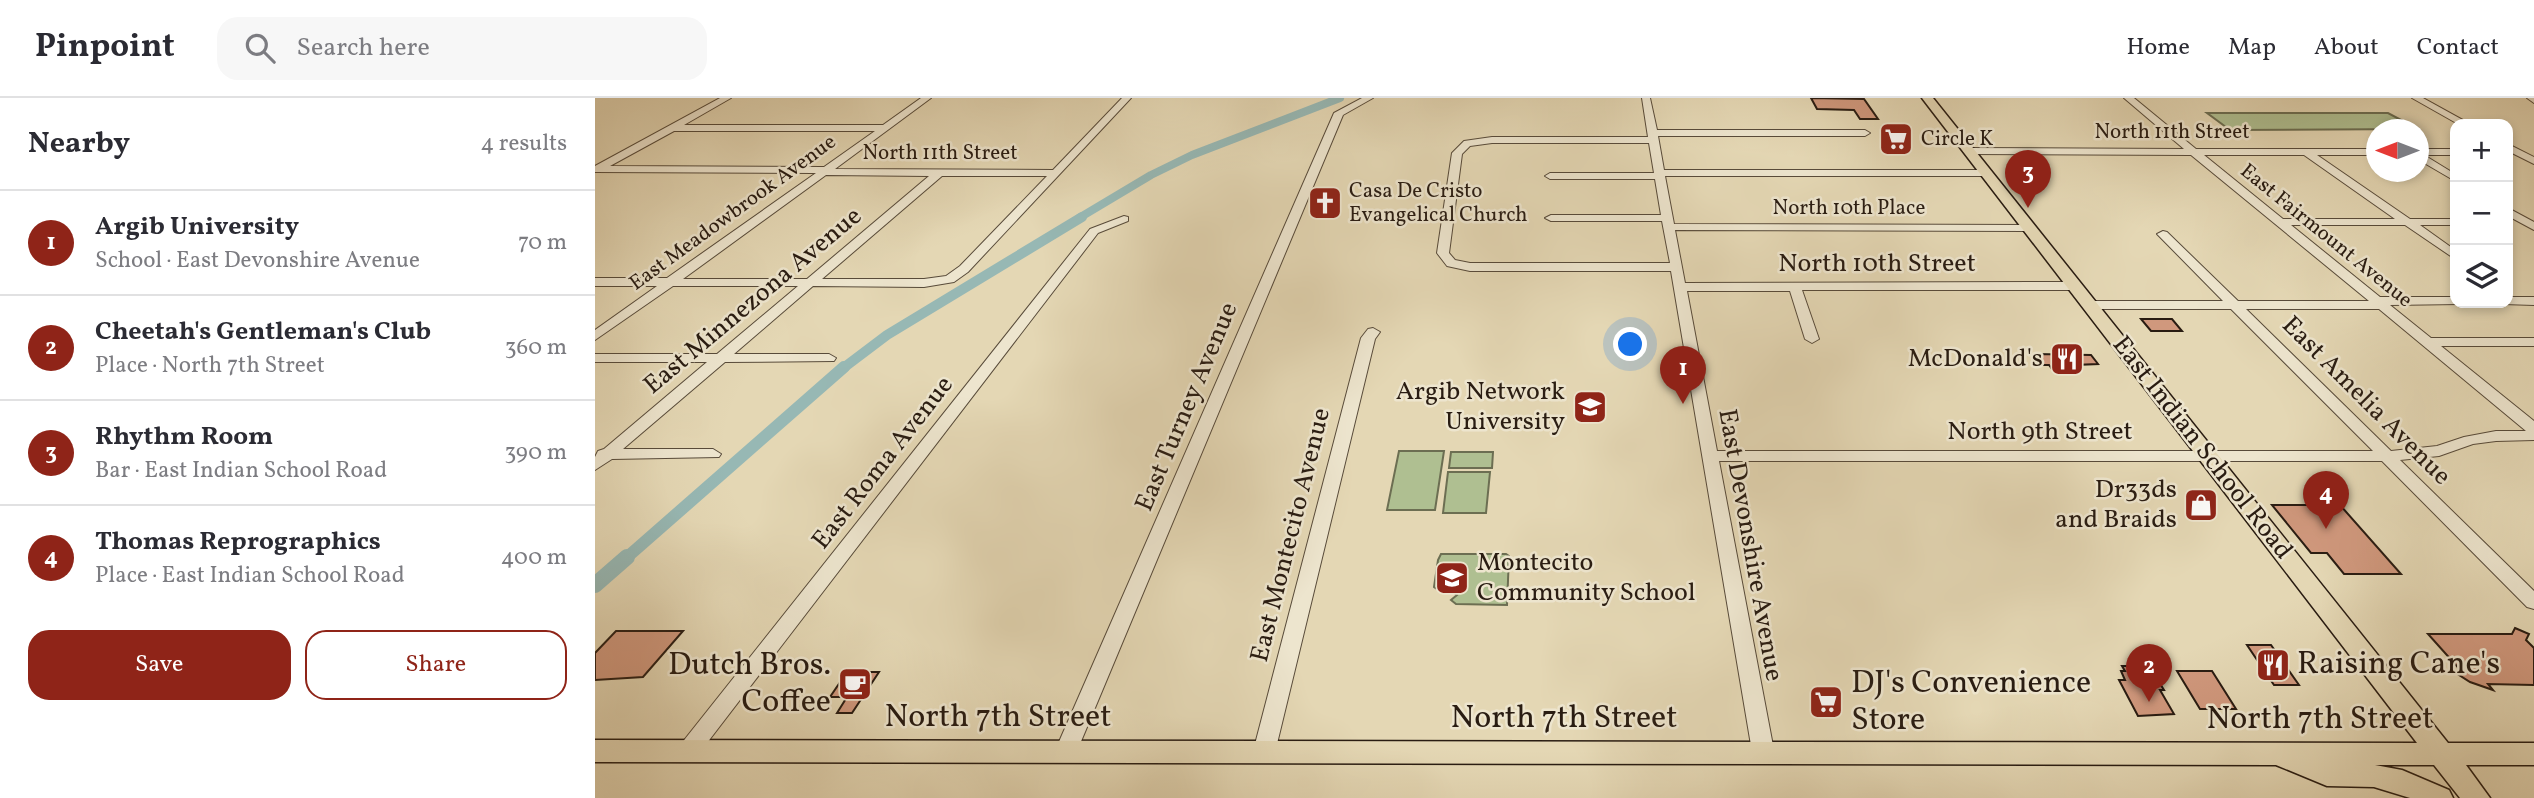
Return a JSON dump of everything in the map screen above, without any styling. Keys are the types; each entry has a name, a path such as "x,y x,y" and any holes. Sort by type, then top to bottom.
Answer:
{"main road":[{"name":"East Indian School Road","path":"1927,98 2476,798"},
{"name":"North 7th Street","path":"595,751 2534,754"},
{"path":"2275,754 2327,775 2391,779 2416,786 2439,798"}],"street":[{"path":"596,170 727,98"},
{"name":"East Meadowbrook Avenue","path":"595,336 927,98"},
{"path":"595,282 924,283 950,279 960,274 1127,98"},
{"name":"East Turney Avenue","path":"1066,751 1339,113 1369,98"},
{"name":"East Devonshire Avenue","path":"1646,98 1763,751"},
{"name":"East Fairmount Avenue","path":"2128,98 2534,429"},
{"path":"2416,98 2456,119"},
{"path":"672,128 885,128"},
{"path":"1675,267 1477,267 1451,263 1443,253 1457,153 1467,144 1492,140 1865,133"},
{"path":"2513,150 2534,152"},
{"name":"North 11th Street","path":"1968,151 2366,152"},
{"path":"2305,151 2450,252"},
{"path":"2513,151 2534,161"},
{"path":"2429,153 2450,152"},
{"path":"2429,161 2450,175"},
{"name":"North 11th Street","path":"596,170 1057,173"},
{"name":"East Minnezona Avenue","path":"595,465 602,454 722,358 940,172"},
{"path":"1550,176 1986,173"},
{"path":"2513,214 2531,224"},
{"name":"North 10th Place","path":"1551,218 2028,228"},
{"name":"East Roma Avenue","path":"689,750 1094,230 1124,219"},
{"path":"2279,222 2450,222"},
{"path":"2513,222 2531,224"},
{"name":"East Amelia Avenue","path":"2163,234 2534,602"},
{"name":"North 10th Street","path":"1679,287 2074,286"},
{"path":"1795,287 1812,340"},
{"path":"2089,305 2235,306 2450,301"},
{"name":"East Montecito Avenue","path":"1264,752 1368,338 1373,332"},
{"path":"2426,342 2534,342"},
{"path":"595,358 829,358"},
{"name":"North 9th Street","path":"1710,456 2387,456 2439,451 2470,440 2496,436 2534,435"},
{"path":"602,454 713,454"}],"green space":[{"path":"2207,113 2388,113 2399,119 2366,119 2366,129 2230,130"},
{"path":"1399,451 1444,451 1435,510 1387,510"},
{"path":"1451,452 1493,452 1492,468 1449,468"},
{"path":"1448,472 1490,472 1486,513 1443,513"},
{"path":"1441,554 1509,556 1507,605 1456,604 1451,600 1457,595 1447,587 1440,591 1434,587"}],"building":[{"path":"1811,98 1864,99 1878,119 1860,119 1854,110 1817,109"},
{"path":"2141,319 2172,319 2182,331 2151,331"},
{"name":"McDonald's","path":"2035,354 2091,355 2098,364 2075,365 2077,369 2052,369 2049,365 2042,365"},
{"path":"2272,505 2340,505 2401,574 2344,574 2327,553 2311,553"},
{"path":"2515,628 2529,634 2526,640 2534,648 2534,685 2488,684 2493,690 2470,682 2456,673 2463,673 2428,634 2512,634"},
{"path":"616,631 683,631 643,677 595,680 595,653"},
{"name":"Raising Cane's","path":"2247,645 2271,645 2299,685 2274,685"},
{"path":"2122,666 2139,666 2143,671 2149,671 2164,690 2160,690 2174,714 2138,716 2119,680 2125,680"},
{"path":"2177,671 2212,671 2236,709 2200,709"},
{"name":"Dutch Bros. Coffee","path":"847,672 879,672 852,713 837,713 847,697 830,697"}],"waterway":[{"path":"1079,218 1151,175 1192,155 1340,98"},
{"path":"842,369 887,335 1082,217"},
{"path":"625,559 844,367"},
{"path":"595,585 627,557"}],"place":[{"name":"Circle K","path":"1896,139"},
{"name":"Casa De Cristo Evangelical Church","path":"1325,203"},
{"name":"Rhythm Room","path":"2028,208"},
{"name":"McDonald's","path":"2067,359"},
{"name":"Argib University","path":"1683,404"},
{"name":"Argib Network University","path":"1590,407"},
{"name":"Dr33ds and Braids","path":"2201,505"},
{"name":"Thomas Reprographics","path":"2326,529"},
{"name":"Montecito Community School","path":"1452,578"},
{"name":"Raising Cane's","path":"2273,665"},
{"name":"Dutch Bros. Coffee","path":"855,684"},
{"name":"DJ's Convenience Store","path":"1826,702"},
{"name":"Cheetah's Gentleman's Club","path":"2149,702"}]}
